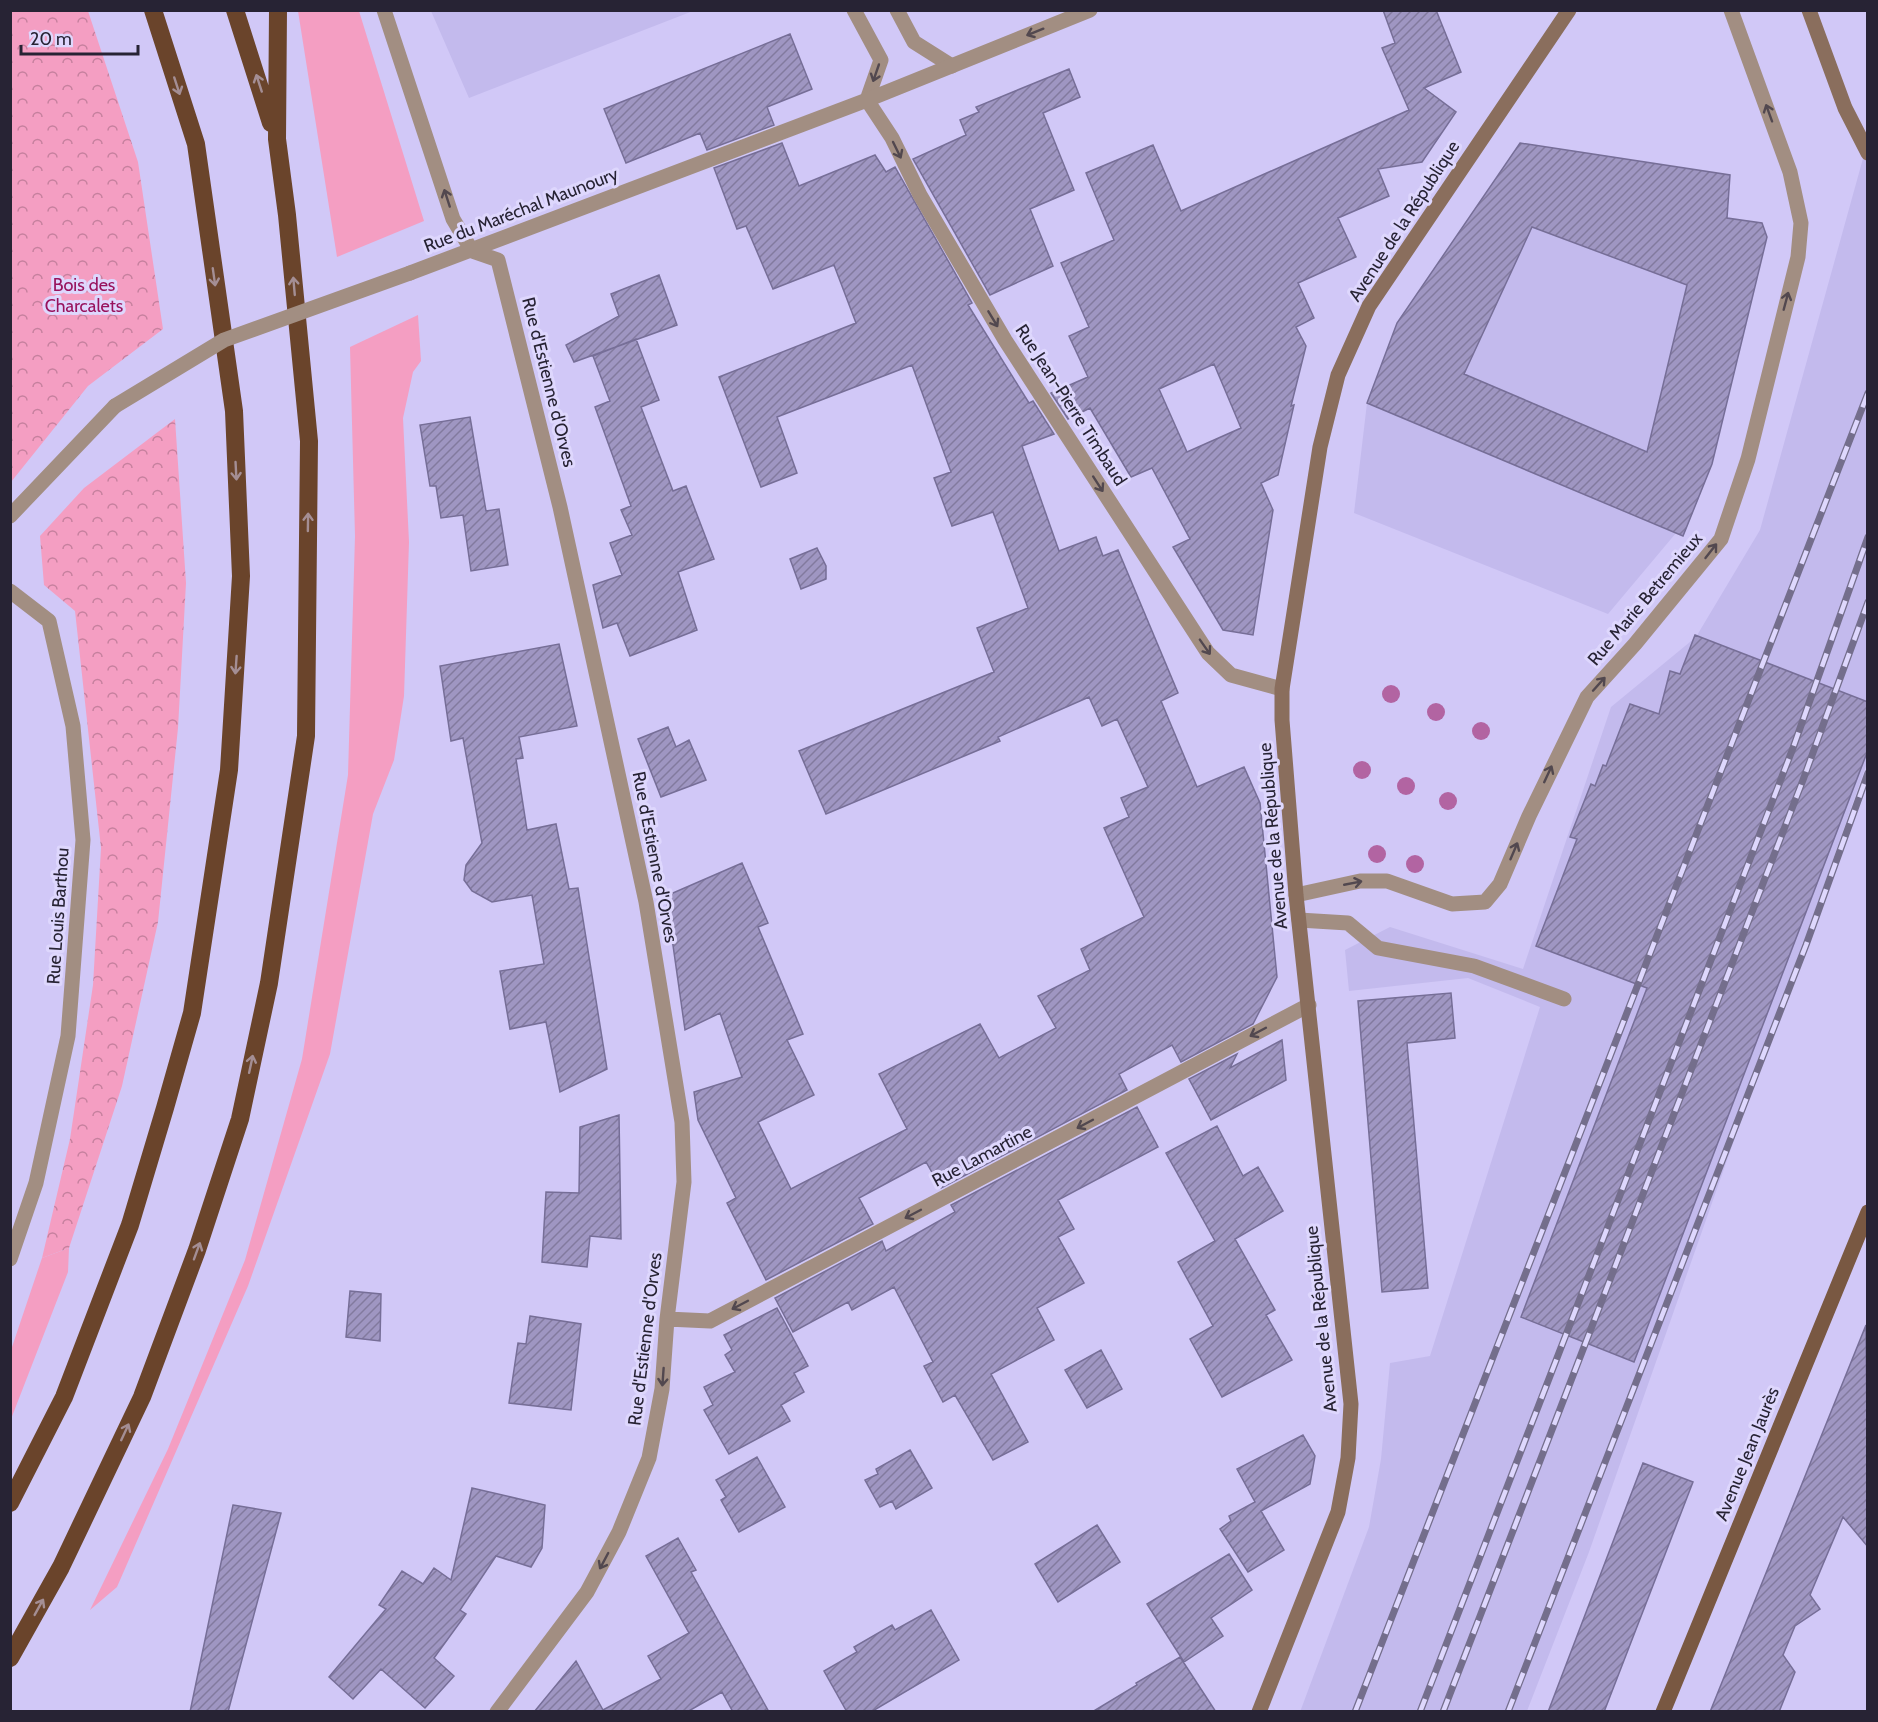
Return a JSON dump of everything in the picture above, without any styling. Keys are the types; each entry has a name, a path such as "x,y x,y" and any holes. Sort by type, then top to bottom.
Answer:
{"highway":[{"path":"10,1503 64,1397 136,1204 192,1013 229,770 241,576 234,411 196,144 153,10"},
{"path":"235,10 277,139"},
{"path":"10,1658 61,1568 146,1386 197,1250 240,1119 268,983 306,724 309,441 287,215 277,139 278,10"}],"main road":[{"name":"Avenue Jean Jaurès","path":"1663,1712 1868,1212"}],"street":[{"path":"384,10 453,219 472,251"},
{"path":"854,10 881,60 867,100"},
{"path":"897,10 914,42 952,66"},
{"name":"Rue du Maréchal Maunoury","path":"10,516 115,406 224,340 472,251 867,100 1090,10"},
{"name":"Avenue de la République","path":"1259,1712 1338,1512 1348,1458 1351,1404 1296,895 1282,720 1282,689 1320,447 1338,375 1369,306 1569,10"},
{"name":"Rue Marie Betremieux","path":"1296,895 1360,881 1387,881 1452,904 1485,902 1500,884 1539,795 1587,698 1688,581 1721,539 1748,459 1798,257 1801,223 1790,172 1731,10"},
{"path":"1809,10 1845,108 1868,153"},
{"name":"Rue Jean-Pierre Timbaud","path":"867,100 892,138 920,195 1005,340 1208,653 1232,675 1282,689"},
{"name":"Rue d'Estienne d'Orves","path":"472,251 498,260 563,518 646,902 682,1122 684,1182 667,1319 662,1389 649,1458 619,1532 587,1592 497,1712"},
{"name":"Rue Louis Barthou","path":"10,591 50,621 74,726 83,840 68,1036 36,1183 10,1259"},
{"path":"1299,920 1348,923 1378,948 1474,966 1564,999"},
{"name":"Rue Lamartine","path":"667,1319 710,1321 1309,1005"}],"shaded area":[{"path":"431,11 693,11 469,98"},
{"path":"1867,144 1867,763 1589,1552 1527,1711 1300,1712 1369,1527 1381,1459 1390,1363 1430,1356 1540,1007 1468,978 1349,991 1345,950 1390,927 1523,969 1611,707 1696,637 1760,530"},
{"path":"1625,160 1730,175 1727,217 1762,223 1767,237 1712,464 1684,535 1676,533 1608,614 1354,513 1367,403 1397,323"}],"green space":[{"name":"Bois des Charcalets","path":"11,10 88,11 138,162 163,329 88,386 11,482"},
{"path":"298,11 359,11 424,221 337,257"},
{"path":"418,315 421,361 413,372 403,418 409,542 404,696 394,760 373,814 330,1054 248,1286 117,1587 90,1610 168,1449 245,1260 302,1059 348,775 355,536 350,347"},
{"path":"175,419 186,583 178,728 158,922 122,1086 69,1248 42,1258 70,1139 93,985 101,848 75,611 44,585 40,536 84,488"},
{"path":"69,1248 68,1272 11,1419 11,1350 42,1258"}],"building":[{"path":"1383,10 1436,10 1461,72 1424,88 1456,112 1422,162 1378,169 1389,196 1338,218 1356,257 1298,283 1314,318 1296,327 1306,346 1291,406 1294,405 1278,475 1261,483 1273,510 1253,635 1223,630 1173,547 1190,539 1152,468 1131,477 1090,408 1068,419 1051,393 1088,377 1069,336 1089,327 1061,263 1114,240 1086,173 1153,145 1181,211 1409,110 1382,48 1395,43","holes":["1214,364 1241,428 1187,452 1159,389"]},
{"path":"790,34 812,89 767,107 774,125 707,150 700,133 626,163 604,109"},
{"path":"1069,69 1080,97 1043,113 1074,190 1030,209 1053,266 990,295 913,159 966,135 960,120 979,112 976,107"},
{"path":"782,143 799,186 875,155 886,172 895,167 972,303 968,305 1029,403 1033,401 1054,434 1022,446 1059,551 1096,537 1103,556 1118,550 1178,693 1161,701 1197,787 1244,767 1260,803 1277,977 1253,1024 1181,1062 1172,1045 1119,1074 1127,1090 941,1188 926,1162 859,1198 873,1224 766,1280 727,1203 736,1198 698,1120 694,1092 742,1077 720,1013 685,1030 666,896 742,863 768,923 758,927 803,1034 787,1040 814,1095 758,1122 791,1189 907,1129 879,1074 980,1024 999,1058 1056,1028 1038,996 1090,970 1081,949 1144,917 1104,828 1129,817 1121,798 1148,787 1117,719 1102,726 1089,697 998,737 1000,741 826,814 799,751 994,672 977,628 1028,608 993,512 952,526 934,478 951,472 912,365 777,417 797,473 761,487 719,377 856,323 834,265 773,289 746,226 737,229 714,168"},
{"path":"1520,143 1730,175 1727,218 1762,223 1767,237 1712,464 1683,536 1367,403 1397,323","holes":["1532,227 1687,285 1647,452 1464,374"]},
{"path":"659,275 677,325 574,362 566,345 619,316 611,294"},
{"path":"636,339 659,400 641,407 673,491 686,486 714,559 678,572 697,630 630,656 617,623 603,628 593,585 622,575 610,543 632,535 621,510 631,506 595,407 610,401 593,356"},
{"path":"470,417 486,511 499,509 508,565 471,571 463,515 441,518 436,486 430,486 420,425"},
{"path":"817,548 826,566 826,579 801,589 790,559"},
{"path":"1695,635 1868,702 1868,750 1634,1362 1521,1317 1647,988 1536,946 1577,839 1570,837 1591,784 1595,786 1603,765 1606,766 1630,704 1659,714 1670,671 1680,674"},
{"path":"559,644 577,726 519,737 523,758 516,759 527,830 556,824 569,889 578,888 607,1069 560,1092 546,1022 510,1029 500,971 544,964 532,895 492,902 472,891 464,880 466,865 482,843 463,738 451,741 440,666"},
{"path":"668,727 676,747 689,740 706,780 661,797 638,739"},
{"path":"1451,993 1455,1038 1407,1043 1428,1288 1382,1292 1358,1001"},
{"path":"1282,1040 1286,1080 1211,1120 1189,1079 1237,1054 1230,1068"},
{"path":"1137,1107 1158,1147 1058,1200 1074,1229 1058,1237 1084,1283 1037,1308 1054,1340 991,1374 1028,1442 993,1460 955,1395 943,1402 924,1366 933,1362 894,1287 852,1310 848,1302 793,1332 775,1298 882,1241 886,1251 955,1212 951,1205"},
{"path":"619,1115 621,1239 590,1236 587,1267 542,1262 546,1192 579,1193 580,1127"},
{"path":"1217,1126 1243,1176 1258,1167 1283,1211 1235,1239 1275,1310 1266,1315 1292,1360 1222,1397 1190,1339 1213,1326 1178,1262 1215,1241 1166,1153"},
{"path":"350,1291 381,1294 380,1341 346,1337"},
{"path":"777,1308 808,1366 794,1373 804,1392 781,1405 790,1421 729,1454 704,1410 713,1405 704,1387 735,1372 725,1355 732,1350 724,1335"},
{"path":"530,1316 581,1324 571,1410 509,1403 518,1343 526,1344"},
{"path":"1866,1325 1868,1547 1843,1517 1810,1595 1820,1609 1795,1626 1783,1655 1795,1672 1779,1712 1710,1712"},
{"path":"1101,1350 1122,1389 1087,1408 1065,1370"},
{"path":"1303,1435 1315,1456 1310,1484 1261,1511 1284,1550 1248,1572 1220,1529 1231,1521 1229,1516 1255,1502 1237,1469"},
{"path":"910,1450 932,1488 896,1509 892,1501 880,1507 865,1480 878,1474 876,1469"},
{"path":"757,1457 785,1507 739,1532 721,1500 726,1497 716,1480"},
{"path":"1643,1463 1693,1482 1604,1712 1548,1712"},
{"path":"472,1488 545,1505 542,1548 531,1567 496,1556 460,1610 466,1614 434,1658 454,1676 425,1708 381,1669 353,1699 329,1677 386,1609 379,1605 402,1571 423,1584 434,1568 451,1580"},
{"path":"233,1505 281,1513 228,1712 190,1712"},
{"path":"1097,1525 1120,1562 1058,1602 1035,1564"},
{"path":"678,1538 696,1570 691,1572 769,1712 733,1712 722,1692 687,1712 534,1712 576,1661 603,1710 661,1679 648,1656 689,1633 646,1556"},
{"path":"1229,1554 1252,1590 1211,1618 1223,1636 1184,1662 1147,1604"},
{"path":"931,1610 959,1660 871,1712 847,1712 824,1671 857,1652 854,1647 892,1625 895,1630"},
{"path":"1180,1657 1216,1712 1092,1712 1137,1685 1136,1683"}],"railway":[{"path":"1355,1712 1868,393"},
{"path":"1420,1712 1793,748 1868,537"},
{"path":"1443,1712 1803,780 1868,602"},
{"path":"1508,1712 1806,945 1868,773"}]}
